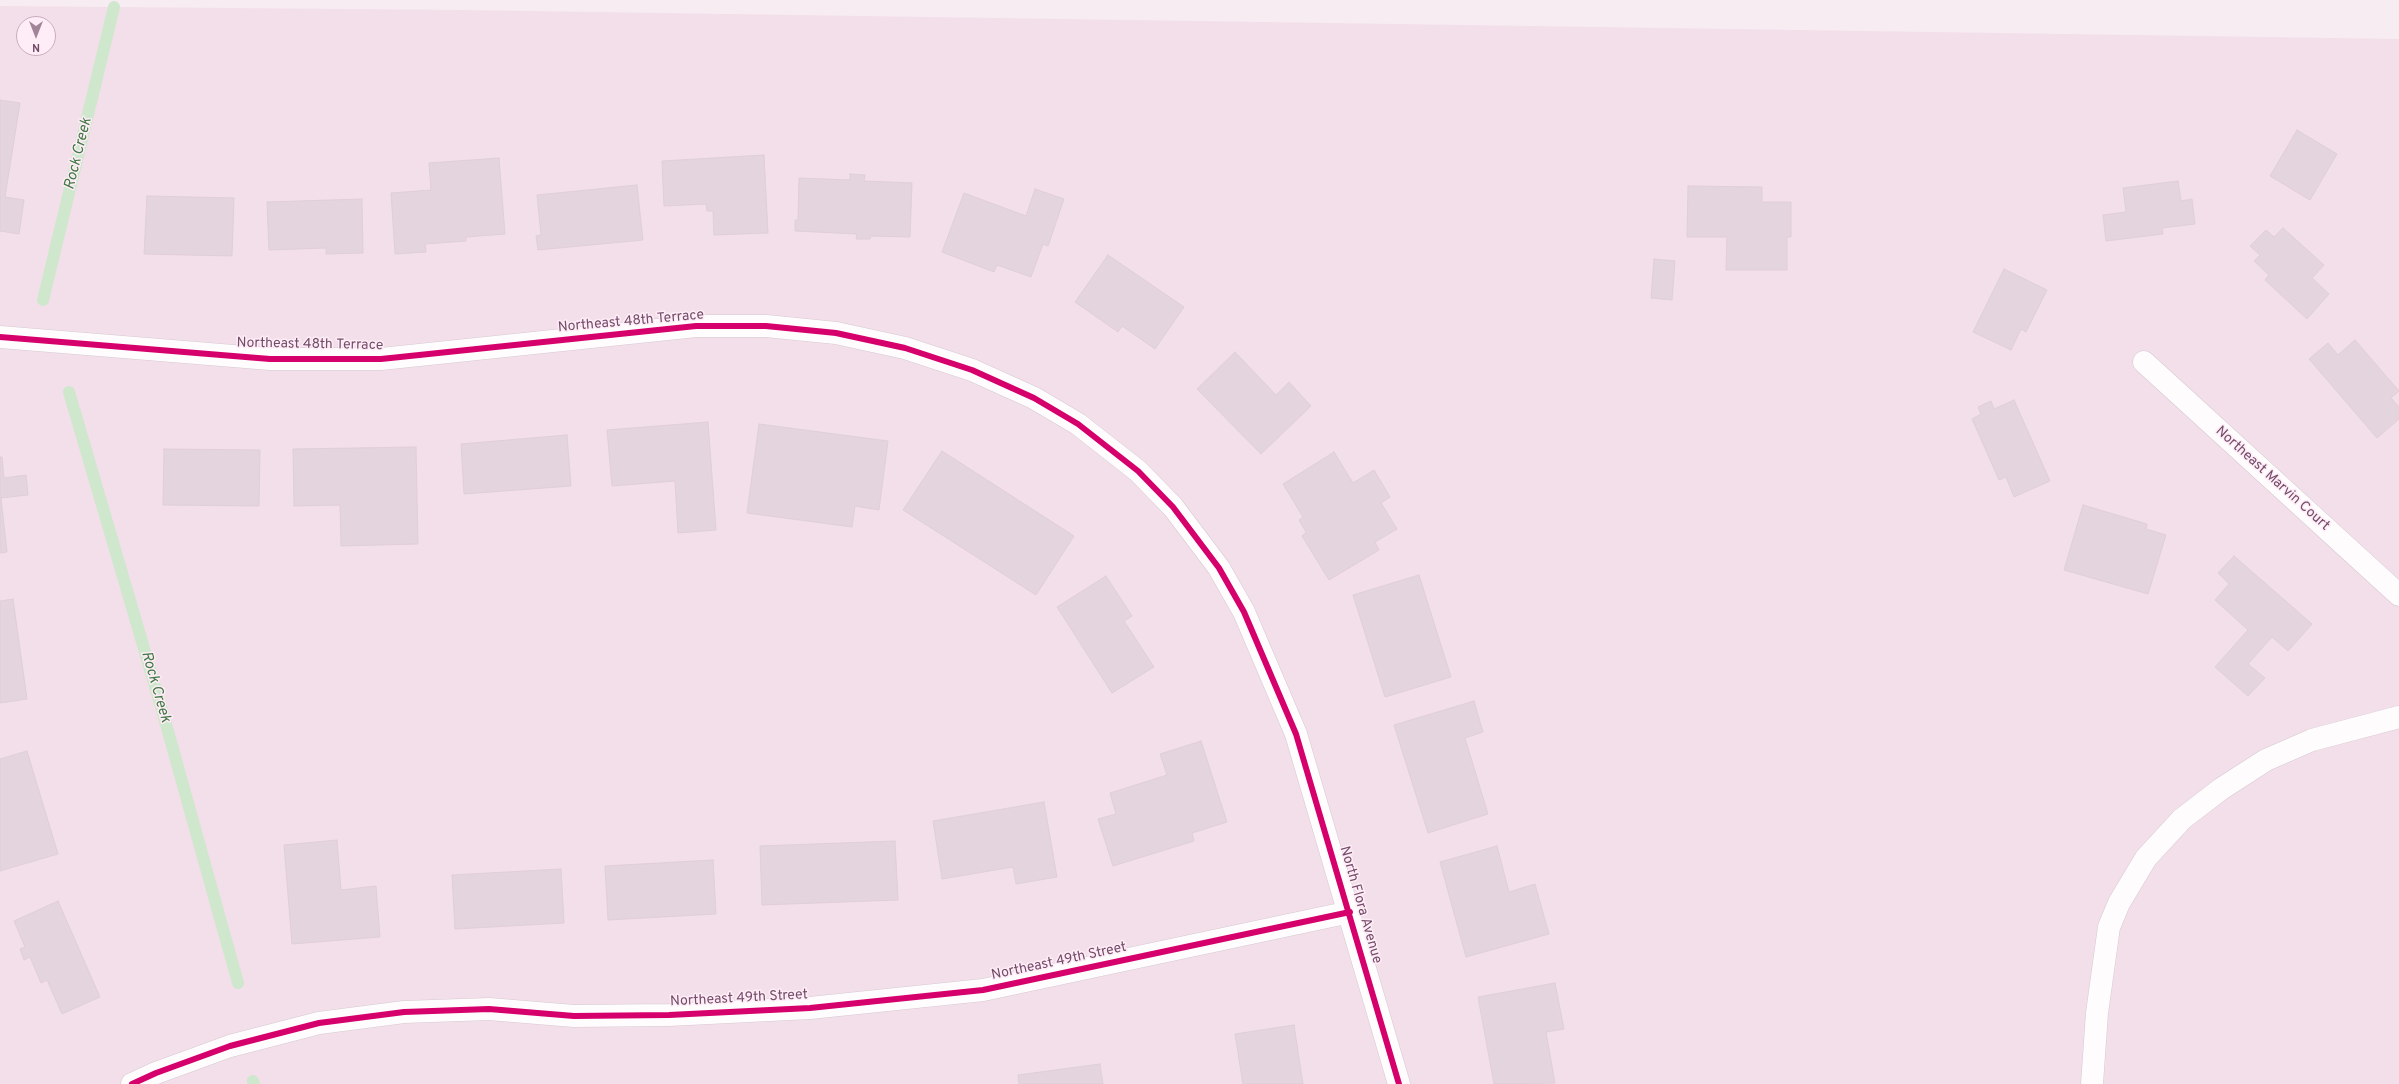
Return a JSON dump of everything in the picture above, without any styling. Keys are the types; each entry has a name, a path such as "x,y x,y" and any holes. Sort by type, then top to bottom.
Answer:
{"street":[{"name":"Northeast 48th Terrace","path":"0,337 270,360 381,360 696,326 766,326 836,334 905,348 972,370 1034,398 1078,424 1138,471 1173,507 1219,568 1244,612 1296,734"},
{"name":"Northeast Marvin Court","path":"2144,362 2399,595"},
{"path":"2092,1084 2097,1013 2109,927 2119,903 2146,858 2182,819 2221,789 2266,760 2312,740 2399,717"},
{"name":"North Flora Avenue","path":"1296,734 1350,912 1399,1084"},
{"name":"Northeast 49th Street","path":"132,1084 156,1073 230,1046 319,1023 404,1012 489,1009 582,1016 669,1015 802,1009 967,992 1350,912"}],"shaded area":[{"path":"0,6 461,10 2399,39 2399,1084 0,1084"}],"building":[{"path":"0,100 20,103 5,197 24,200 19,234 0,231"},
{"path":"2297,130 2337,154 2310,200 2270,176"},
{"path":"764,155 768,233 714,235 713,211 707,211 706,204 664,206 662,161"},
{"path":"499,158 505,234 466,237 466,241 425,244 426,252 395,254 391,193 431,190 429,163"},
{"path":"850,174 865,175 864,181 912,183 910,237 871,236 870,239 856,239 857,234 795,231 795,220 798,220 799,178 850,180"},
{"path":"2178,181 2181,201 2192,199 2195,224 2162,228 2163,234 2106,241 2103,215 2126,212 2123,188"},
{"path":"637,185 643,240 538,250 536,236 541,235 537,195"},
{"path":"1688,186 1762,187 1762,202 1791,202 1791,237 1787,237 1787,270 1726,270 1727,237 1687,237"},
{"path":"1035,189 1064,199 1048,246 1043,244 1031,277 997,265 994,272 942,252 964,193 1026,216"},
{"path":"147,196 234,198 232,256 144,254"},
{"path":"362,199 363,253 326,254 326,248 269,250 267,202"},
{"path":"2283,228 2324,265 2312,278 2329,294 2307,319 2265,280 2269,275 2254,261 2260,255 2250,246 2266,230 2274,237"},
{"path":"1108,255 1184,307 1155,349 1122,326 1118,332 1075,302"},
{"path":"1654,259 1675,261 1672,300 1651,298"},
{"path":"2004,269 2047,290 2026,332 2021,329 2011,350 1973,332"},
{"path":"2355,340 2399,391 2391,398 2399,407 2399,419 2377,438 2309,359 2328,343 2338,355"},
{"path":"1235,352 1276,395 1289,382 1311,406 1261,454 1197,389"},
{"path":"2014,400 2050,481 2014,497 2006,477 1999,480 1972,419 1981,414 1978,407 1991,401 1994,409"},
{"path":"708,422 716,530 678,533 675,481 612,486 607,430"},
{"path":"759,424 888,441 879,510 855,506 852,527 747,513"},
{"path":"567,435 571,486 464,494 461,444"},
{"path":"416,447 418,544 341,546 340,505 294,506 293,449"},
{"path":"164,449 260,450 259,506 163,505"},
{"path":"942,451 1074,536 1036,595 903,510"},
{"path":"1334,452 1353,483 1374,470 1390,497 1381,503 1397,529 1375,542 1379,550 1329,580 1302,536 1306,532 1299,520 1303,517 1283,484"},
{"path":"0,457 2,457 4,478 26,475 28,495 1,498 7,552 0,553"},
{"path":"2083,505 2147,524 2146,529 2166,535 2148,594 2064,570"},
{"path":"2234,556 2312,624 2288,651 2272,637 2248,664 2265,678 2248,696 2215,667 2248,630 2215,600 2229,584 2218,573"},
{"path":"1419,575 1451,677 1385,697 1353,595"},
{"path":"1106,576 1132,616 1124,621 1154,667 1112,693 1057,607"},
{"path":"13,599 27,699 0,703 0,601"},
{"path":"1474,701 1483,732 1465,738 1488,814 1428,833 1394,725"},
{"path":"1201,741 1227,822 1192,833 1194,841 1113,866 1098,819 1116,814 1110,793 1167,775 1160,754"},
{"path":"27,751 58,854 0,871 0,759"},
{"path":"1044,802 1057,877 1016,884 1013,867 942,879 933,821"},
{"path":"337,840 341,890 376,886 380,937 292,944 284,845"},
{"path":"895,841 898,900 762,905 760,846"},
{"path":"1497,846 1509,892 1535,884 1549,934 1466,957 1440,862"},
{"path":"713,860 716,914 608,920 605,866"},
{"path":"561,869 564,923 455,929 452,875"},
{"path":"58,901 100,997 62,1014 47,980 41,983 30,957 24,960 20,949 25,947 14,921"},
{"path":"1555,983 1564,1029 1546,1032 1555,1083 1494,1084 1478,997"},
{"path":"1294,1025 1303,1084 1243,1084 1235,1034"},
{"path":"1100,1064 1103,1084 1019,1084 1018,1075"}],"waterway":[{"name":"Rock Creek","path":"43,300 114,7"},
{"name":"Rock Creek","path":"69,392 164,717 238,983"}],"cycle path":[{"path":"0,337 270,359 381,359 696,326 766,326 836,333 905,348 972,370 1034,398 1078,424 1138,471 1173,507 1219,568 1244,612 1296,734 1399,1084"},
{"path":"132,1084 156,1073 230,1046 319,1023 404,1012 489,1009 574,1016 669,1015 810,1008 983,990 1350,912"}]}
